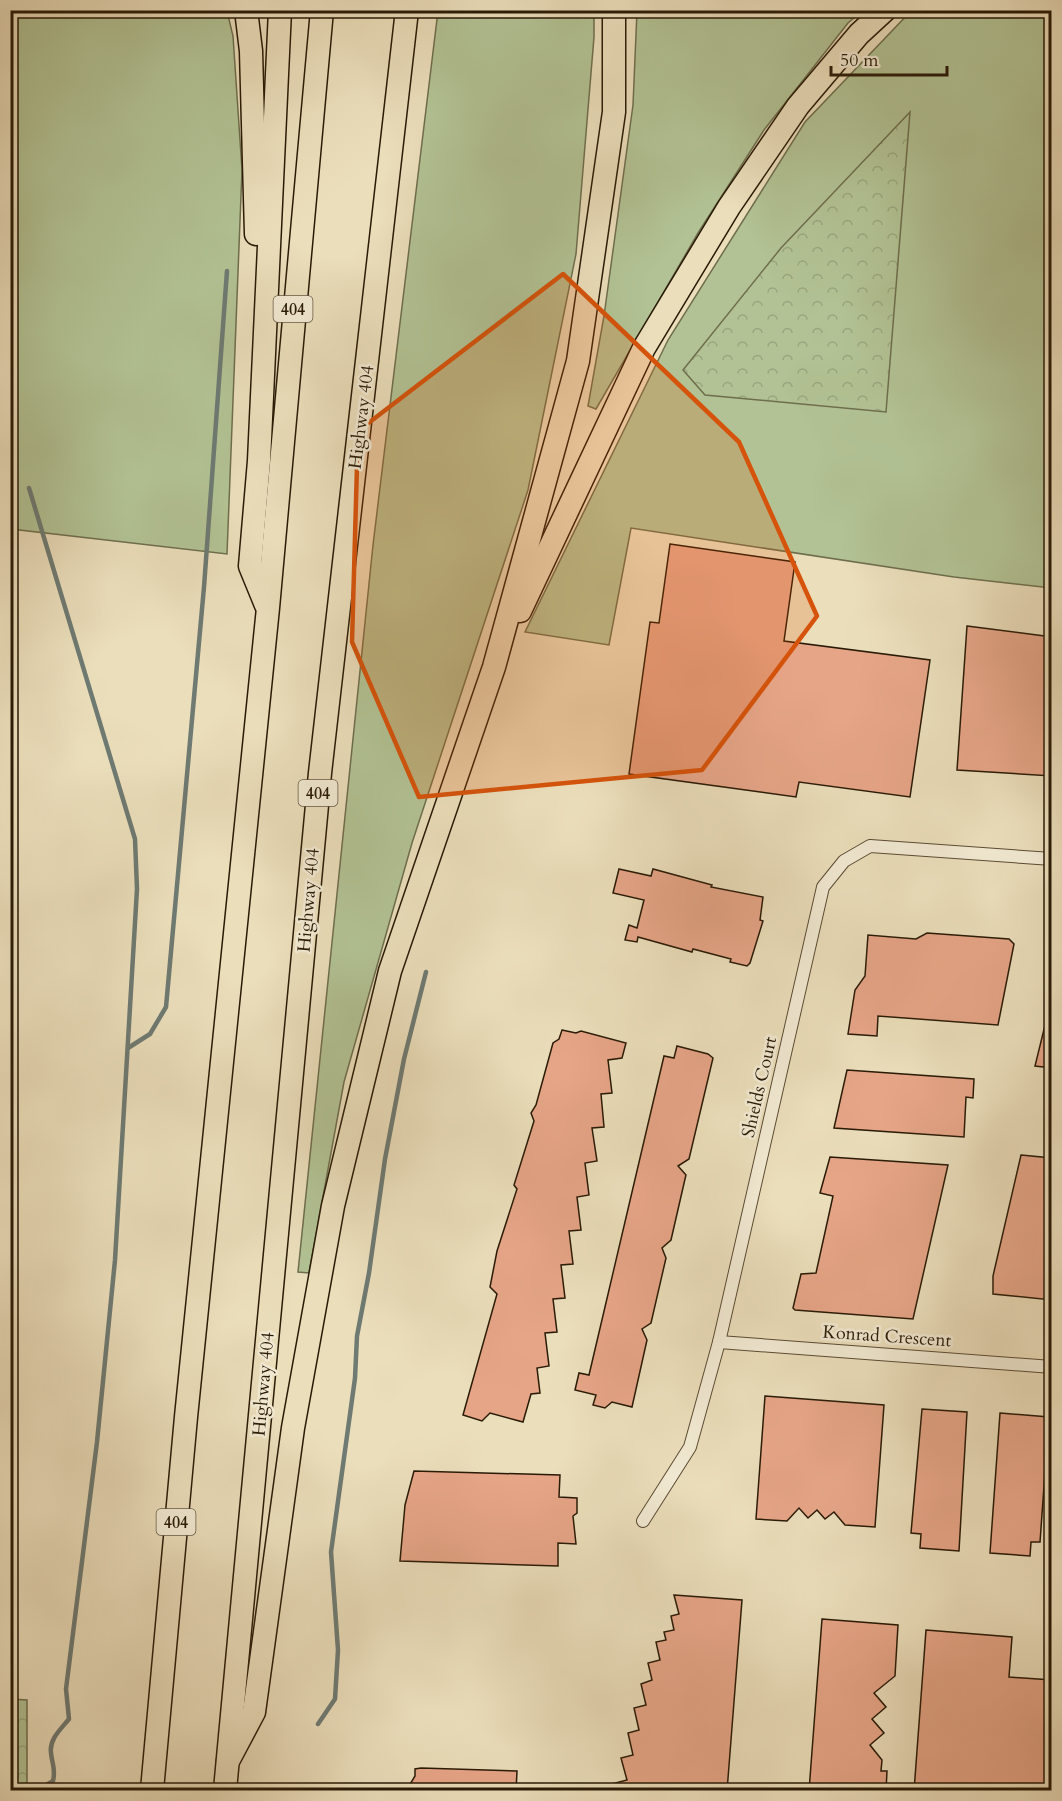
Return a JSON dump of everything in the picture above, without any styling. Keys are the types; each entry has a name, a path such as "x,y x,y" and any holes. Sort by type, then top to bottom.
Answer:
{"highway":[{"path":"246,10 251,51 257,276 266,315"},
{"path":"268,608 250,566 259,460 280,10"},
{"name":"404","path":"153,1791 186,1417 268,608 322,10"},
{"name":"Highway 404","path":"225,1791 320,773 407,10"},
{"path":"228,1761 254,1712 292,1428 333,1206 390,971 494,667 578,361 614,112 614,10"},
{"path":"494,667 644,348 729,207 798,106 859,34 885,10"}],"street":[{"name":"Shields Court","path":"643,1521 690,1447 719,1342 823,887 844,861 870,846 1052,860"},
{"name":"Konrad Crescent","path":"719,1342 1052,1367"}],"highlighted area":[{"path":"563,274 739,442 817,616 702,770 419,797 352,642 358,431"}],"green space":[{"path":"11,10 227,11 233,36 242,170 227,554 11,529"},
{"path":"438,11 594,11 594,37 576,254 528,490 412,843 344,1082 309,1273 298,1272 373,545"},
{"path":"637,11 862,11 848,23 764,130 698,233 596,409 588,406 604,316 633,105"},
{"path":"911,11 1051,11 1051,588 954,577 631,528 609,645 525,632 668,340 805,122"},
{"path":"910,112 886,412 705,395 683,370 781,248"},
{"path":"10,1699 27,1700 27,1790 11,1790"}],"building":[{"path":"670,544 795,562 784,641 930,660 910,797 799,782 796,797 629,774 650,622 659,623"},
{"path":"967,626 1052,637 1052,776 957,770"},
{"path":"619,869 651,876 653,869 712,885 711,887 763,897 760,920 763,921 750,963 747,966 730,962 731,959 693,949 692,952 638,937 637,942 625,940 629,925 637,928 644,900 613,893"},
{"path":"927,933 1009,939 1014,944 998,1025 878,1016 877,1036 848,1034 855,990 865,976 868,935 916,939"},
{"path":"1047,1017 1052,1017 1052,1068 1035,1066"},
{"path":"562,1030 576,1033 581,1031 626,1043 622,1058 608,1060 612,1093 601,1094 604,1127 592,1128 597,1161 585,1163 589,1195 577,1197 581,1230 569,1231 573,1264 561,1265 565,1298 553,1299 557,1332 545,1333 549,1366 537,1368 540,1393 531,1394 523,1422 490,1413 482,1421 463,1415 497,1294 490,1287 497,1251 517,1189 514,1185 534,1121 531,1113 536,1105 553,1043 559,1039"},
{"path":"677,1046 708,1054 713,1058 689,1159 678,1166 686,1175 671,1240 662,1248 666,1258 651,1323 642,1329 647,1340 632,1407 612,1402 605,1408 593,1405 596,1395 575,1390 579,1373 589,1375 664,1056 674,1058"},
{"path":"847,1070 974,1079 973,1098 966,1097 964,1137 834,1128"},
{"path":"1021,1155 1052,1158 1052,1300 993,1294 993,1276"},
{"path":"830,1157 948,1165 913,1319 795,1310 793,1308 801,1274 816,1273 833,1196 820,1193"},
{"path":"765,1396 884,1405 875,1527 845,1525 834,1512 825,1519 817,1510 808,1518 799,1508 787,1521 756,1519"},
{"path":"922,1409 967,1412 959,1551 920,1548 921,1534 911,1533"},
{"path":"1000,1413 1049,1417 1040,1542 1031,1542 1030,1556 990,1553"},
{"path":"414,1471 560,1475 559,1497 577,1498 577,1513 573,1516 576,1544 558,1543 558,1566 400,1561 405,1505"},
{"path":"674,1595 742,1600 727,1791 604,1791 604,1786 627,1780 621,1758 633,1755 628,1733 639,1730 634,1708 646,1705 641,1684 652,1680 648,1663 660,1660 656,1642 666,1640 664,1632 674,1630 671,1616 679,1614"},
{"path":"822,1619 898,1625 895,1676 874,1693 886,1707 872,1719 884,1733 870,1745 882,1760 881,1771 887,1771 886,1791 809,1791"},
{"path":"926,1630 1012,1637 1009,1677 1052,1680 1052,1791 914,1791"},
{"path":"415,1769 517,1771 516,1791 406,1791 415,1776"}],"waterway":[{"path":"128,1048 150,1034 166,1007 204,587 227,271"},
{"path":"29,488 135,839 137,889 115,1260 97,1442 66,1689 69,1719 56,1734 52,1743 53,1781 38,1790"},
{"path":"318,1724 335,1699 338,1650 331,1552 355,1378 357,1336 369,1273 385,1159 404,1059 426,972"}]}
